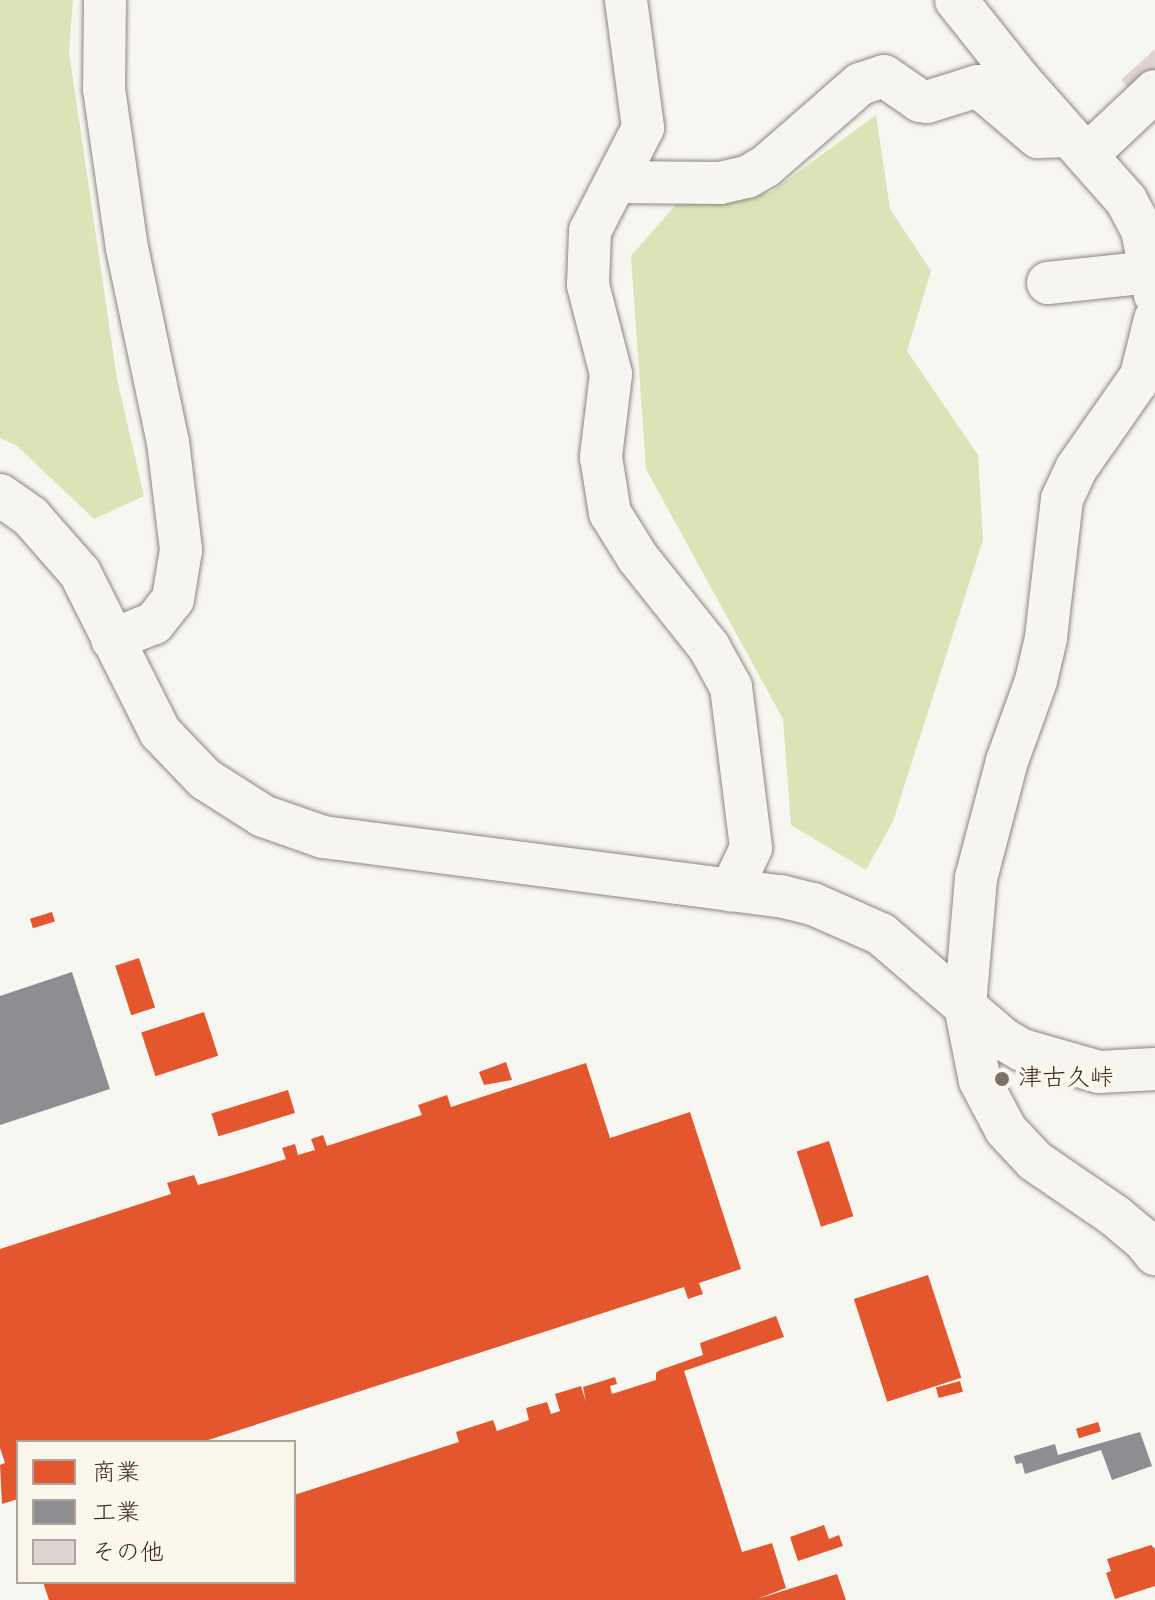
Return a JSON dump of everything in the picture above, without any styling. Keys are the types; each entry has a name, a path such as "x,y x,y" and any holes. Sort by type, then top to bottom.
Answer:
{"street":[{"path":"105,0 104,89 127,248 168,442 181,550 173,599 154,623 112,640"},
{"path":"626,0 643,128 590,231 588,285 611,374 601,457 610,513 638,558 709,647 731,687 751,848 731,890"},
{"path":"956,0 1132,210 1142,230 1153,284 1048,283"},
{"path":"616,182 720,183 747,177 766,166 860,84 884,76 920,101 927,102 978,86 1038,137 1078,145 1155,91"},
{"path":"1155,319 1141,376 1076,469 1062,499 1043,652 1007,761 976,878 965,1006 980,1081 1006,1130 1035,1161 1114,1215 1144,1240 1155,1254"},
{"path":"0,495 31,517 80,573 154,722 182,756 234,800 287,827 323,837 791,899 849,918 881,934 1003,1039 1037,1056 1099,1072 1155,1069"}],"green space":[{"path":"0,0 73,0 69,52 117,379 144,496 94,519 17,446 0,438"},
{"path":"876,115 890,209 931,271 907,351 978,455 983,540 893,821 866,870 791,825 783,719 646,469 631,256 680,200 771,192"}],"building: 商業":[{"path":"52,912 55,922 33,928 30,919"},
{"path":"139,958 155,1007 131,1015 115,966"},
{"path":"204,1012 218,1056 155,1076 141,1032"},
{"path":"506,1062 512,1080 484,1085 479,1072"},
{"path":"586,1063 610,1138 690,1112 741,1269 699,1283 703,1294 688,1299 684,1287 208,1440 16,1440 16,1500 2,1504 0,1465 5,1463 0,1448 0,1249 171,1194 167,1183 194,1175 198,1185 227,1177 286,1159 282,1148 295,1144 298,1155 315,1150 311,1139 323,1135 327,1146 422,1115 418,1105 447,1095 451,1107"},
{"path":"288,1090 295,1113 219,1136 211,1113"},
{"path":"829,1141 853,1216 821,1227 797,1152"},
{"path":"928,1275 961,1378 887,1402 854,1299"},
{"path":"776,1316 784,1337 684,1371 742,1552 772,1543 786,1588 757,1599 837,1574 846,1600 49,1600 44,1584 296,1584 296,1494 459,1442 456,1432 493,1420 497,1431 529,1420 526,1408 547,1402 551,1414 560,1411 555,1394 581,1386 586,1402 583,1387 615,1377 617,1384 610,1386 612,1394 656,1380 656,1373 660,1370 703,1355 700,1343"},
{"path":"960,1381 963,1392 939,1398 936,1387"},
{"path":"1098,1422 1101,1432 1079,1438 1076,1429"},
{"path":"824,1525 829,1539 839,1535 843,1546 798,1561 790,1537"},
{"path":"1151,1545 1155,1549 1155,1586 1115,1599 1106,1573 1111,1571 1107,1559"}],"building: 工業":[{"path":"72,972 110,1089 0,1125 0,996"},
{"path":"1140,1432 1152,1466 1112,1480 1101,1450 1025,1474 1022,1463 1016,1464 1014,1456 1055,1444 1058,1455"}],"building: その他":[{"path":"1155,49 1155,81 1137,97 1121,80"}],"place":[{"name":"津古久峠","path":"1002,1079"}]}
